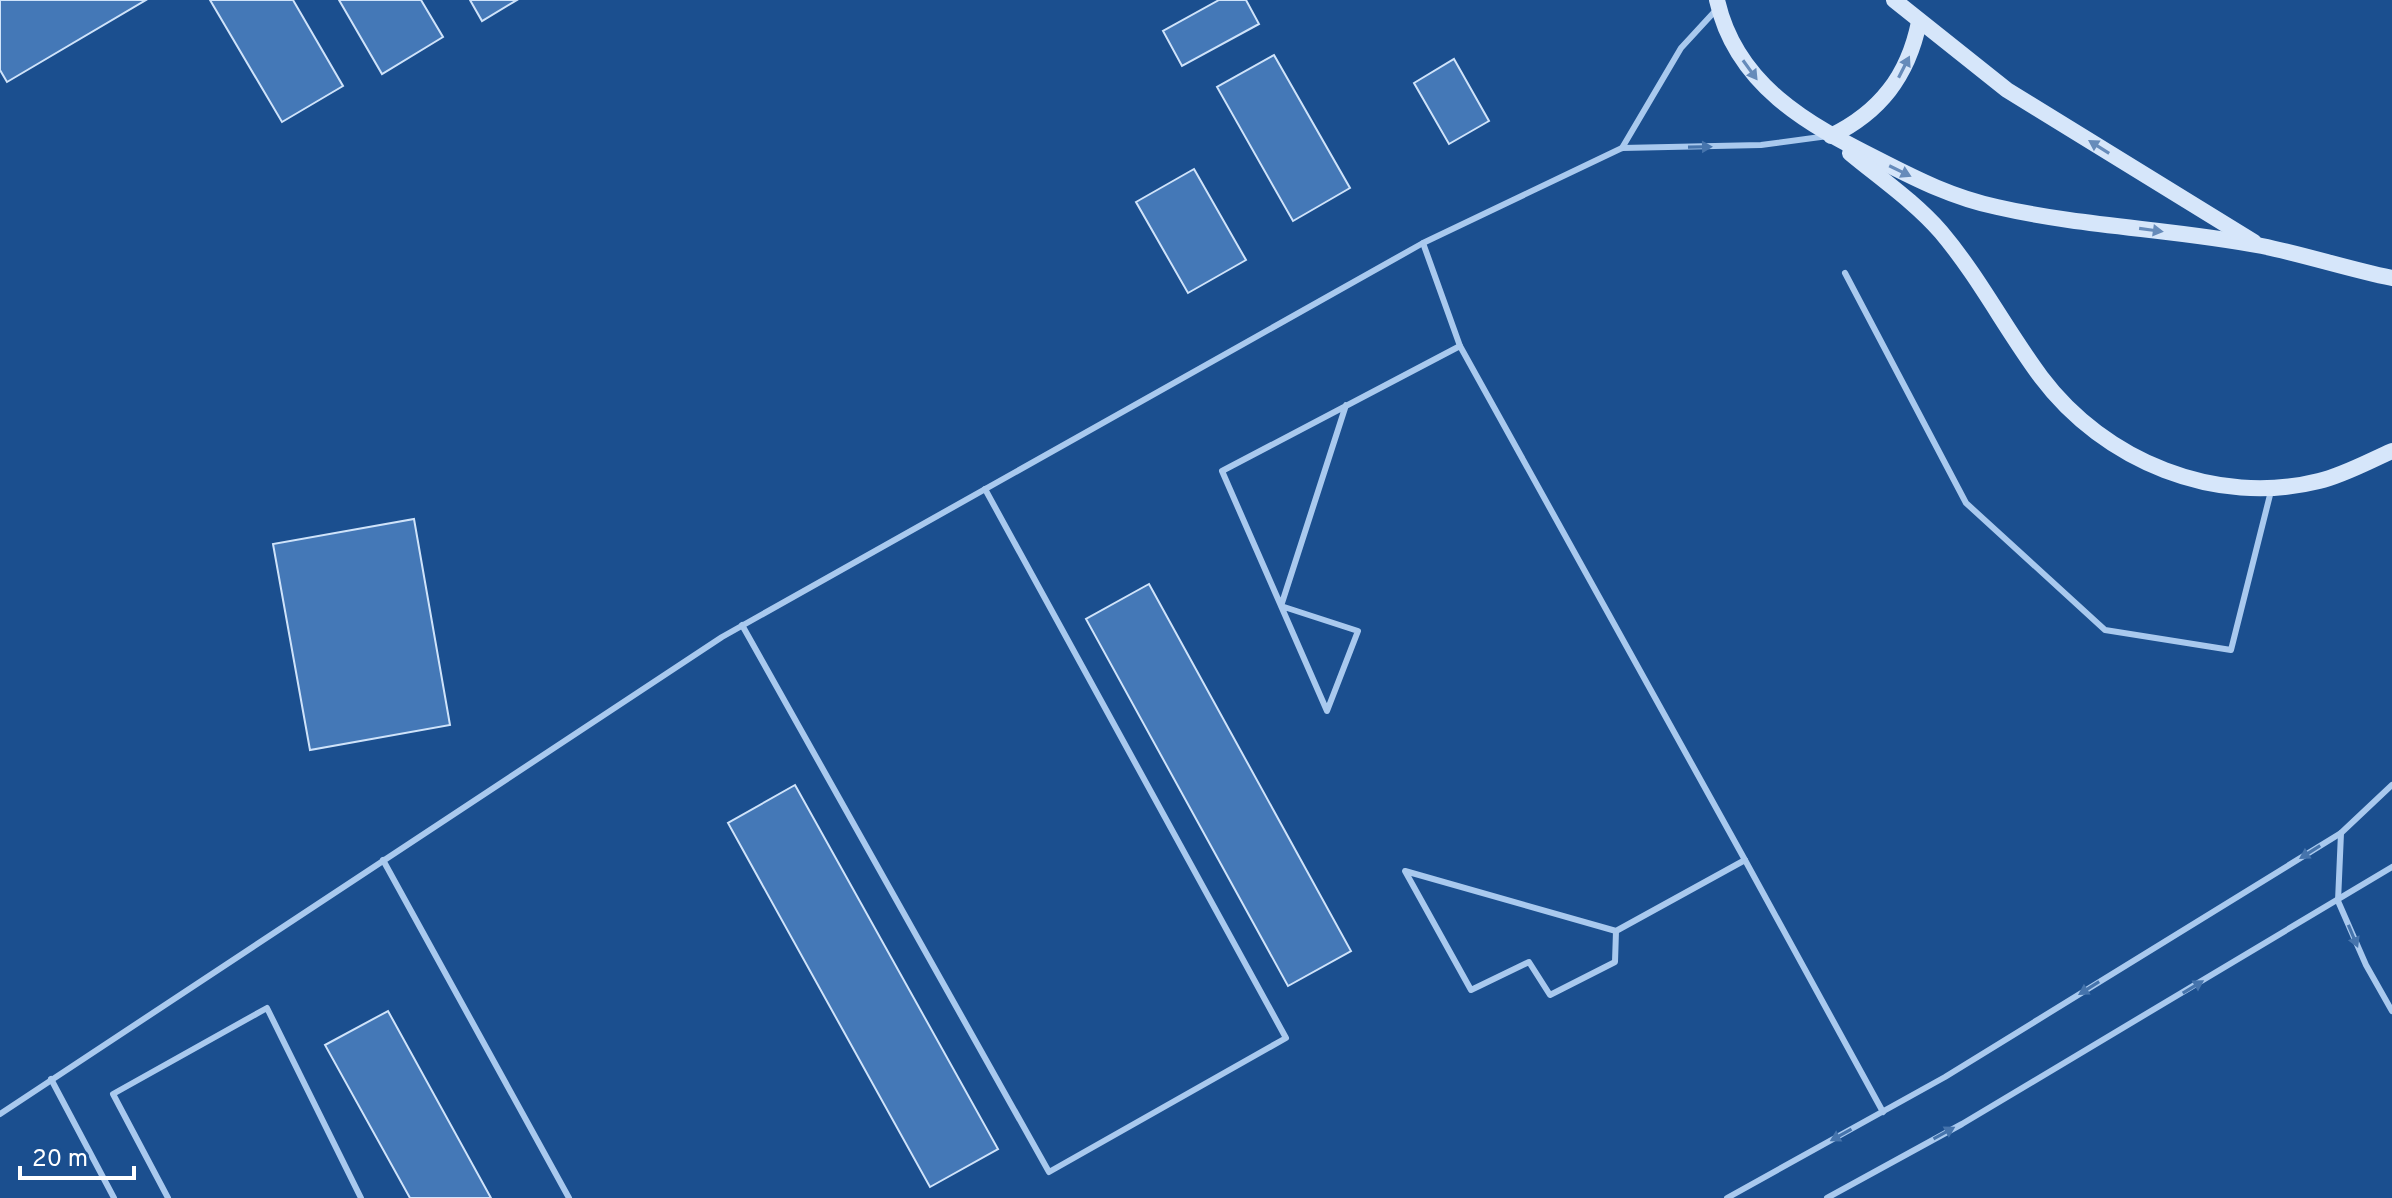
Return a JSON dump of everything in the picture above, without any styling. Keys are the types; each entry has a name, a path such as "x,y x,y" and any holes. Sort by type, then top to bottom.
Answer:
{"main road":[{"path":"1894,0 2007,90 2261,246"},
{"path":"1721,2 1731,39 1762,86 1806,122 1943,192 2001,208 2261,246 2392,278"},
{"path":"1831,136 1874,110 1891,91 1914,47 1919,22"},
{"path":"1831,136 1940,232 2043,380 2094,430 2141,462 2200,484 2272,488 2320,481 2392,451"}],"lane":[{"path":"1622,148 1681,48 1721,2"},
{"path":"0,1114 742,625 1423,243 1622,148 1761,145 1831,136"},
{"path":"1423,243 1460,346 1883,1112"},
{"path":"1845,273 1966,503 2105,630 2231,650 2272,488"},
{"path":"1281,606 1358,631 1327,711 1287,619 1281,606 1222,471 1460,346"},
{"path":"1281,606 1346,405"},
{"path":"742,625 1049,1172 1286,1038 985,489"},
{"path":"1727,1198 1883,1112 2341,833 2392,785"},
{"path":"2341,833 2338,901 2366,965 2392,1011"},
{"path":"383,860 569,1198"},
{"path":"1616,931 1615,962 1550,995 1529,962 1471,990 1405,871 1616,931 1745,860"},
{"path":"1827,1198 1962,1124 2392,867"},
{"path":"168,1198 113,1094 267,1008 361,1198"},
{"path":"51,1079 114,1198"}],"building":[{"path":"0,0 146,0 7,82 0,70"},
{"path":"210,0 293,0 343,86 282,122"},
{"path":"339,0 421,0 443,37 382,74"},
{"path":"470,0 517,0 482,21"},
{"path":"1219,0 1246,0 1259,24 1182,66 1163,31"},
{"path":"1274,55 1350,188 1293,221 1217,87"},
{"path":"1454,59 1489,121 1449,144 1414,83"},
{"path":"1194,169 1246,260 1188,293 1136,202"},
{"path":"414,519 450,725 310,750 273,544"},
{"path":"1149,584 1351,951 1288,986 1086,619"},
{"path":"795,785 998,1149 930,1187 728,823"},
{"path":"388,1011 491,1198 410,1198 325,1045"}]}
